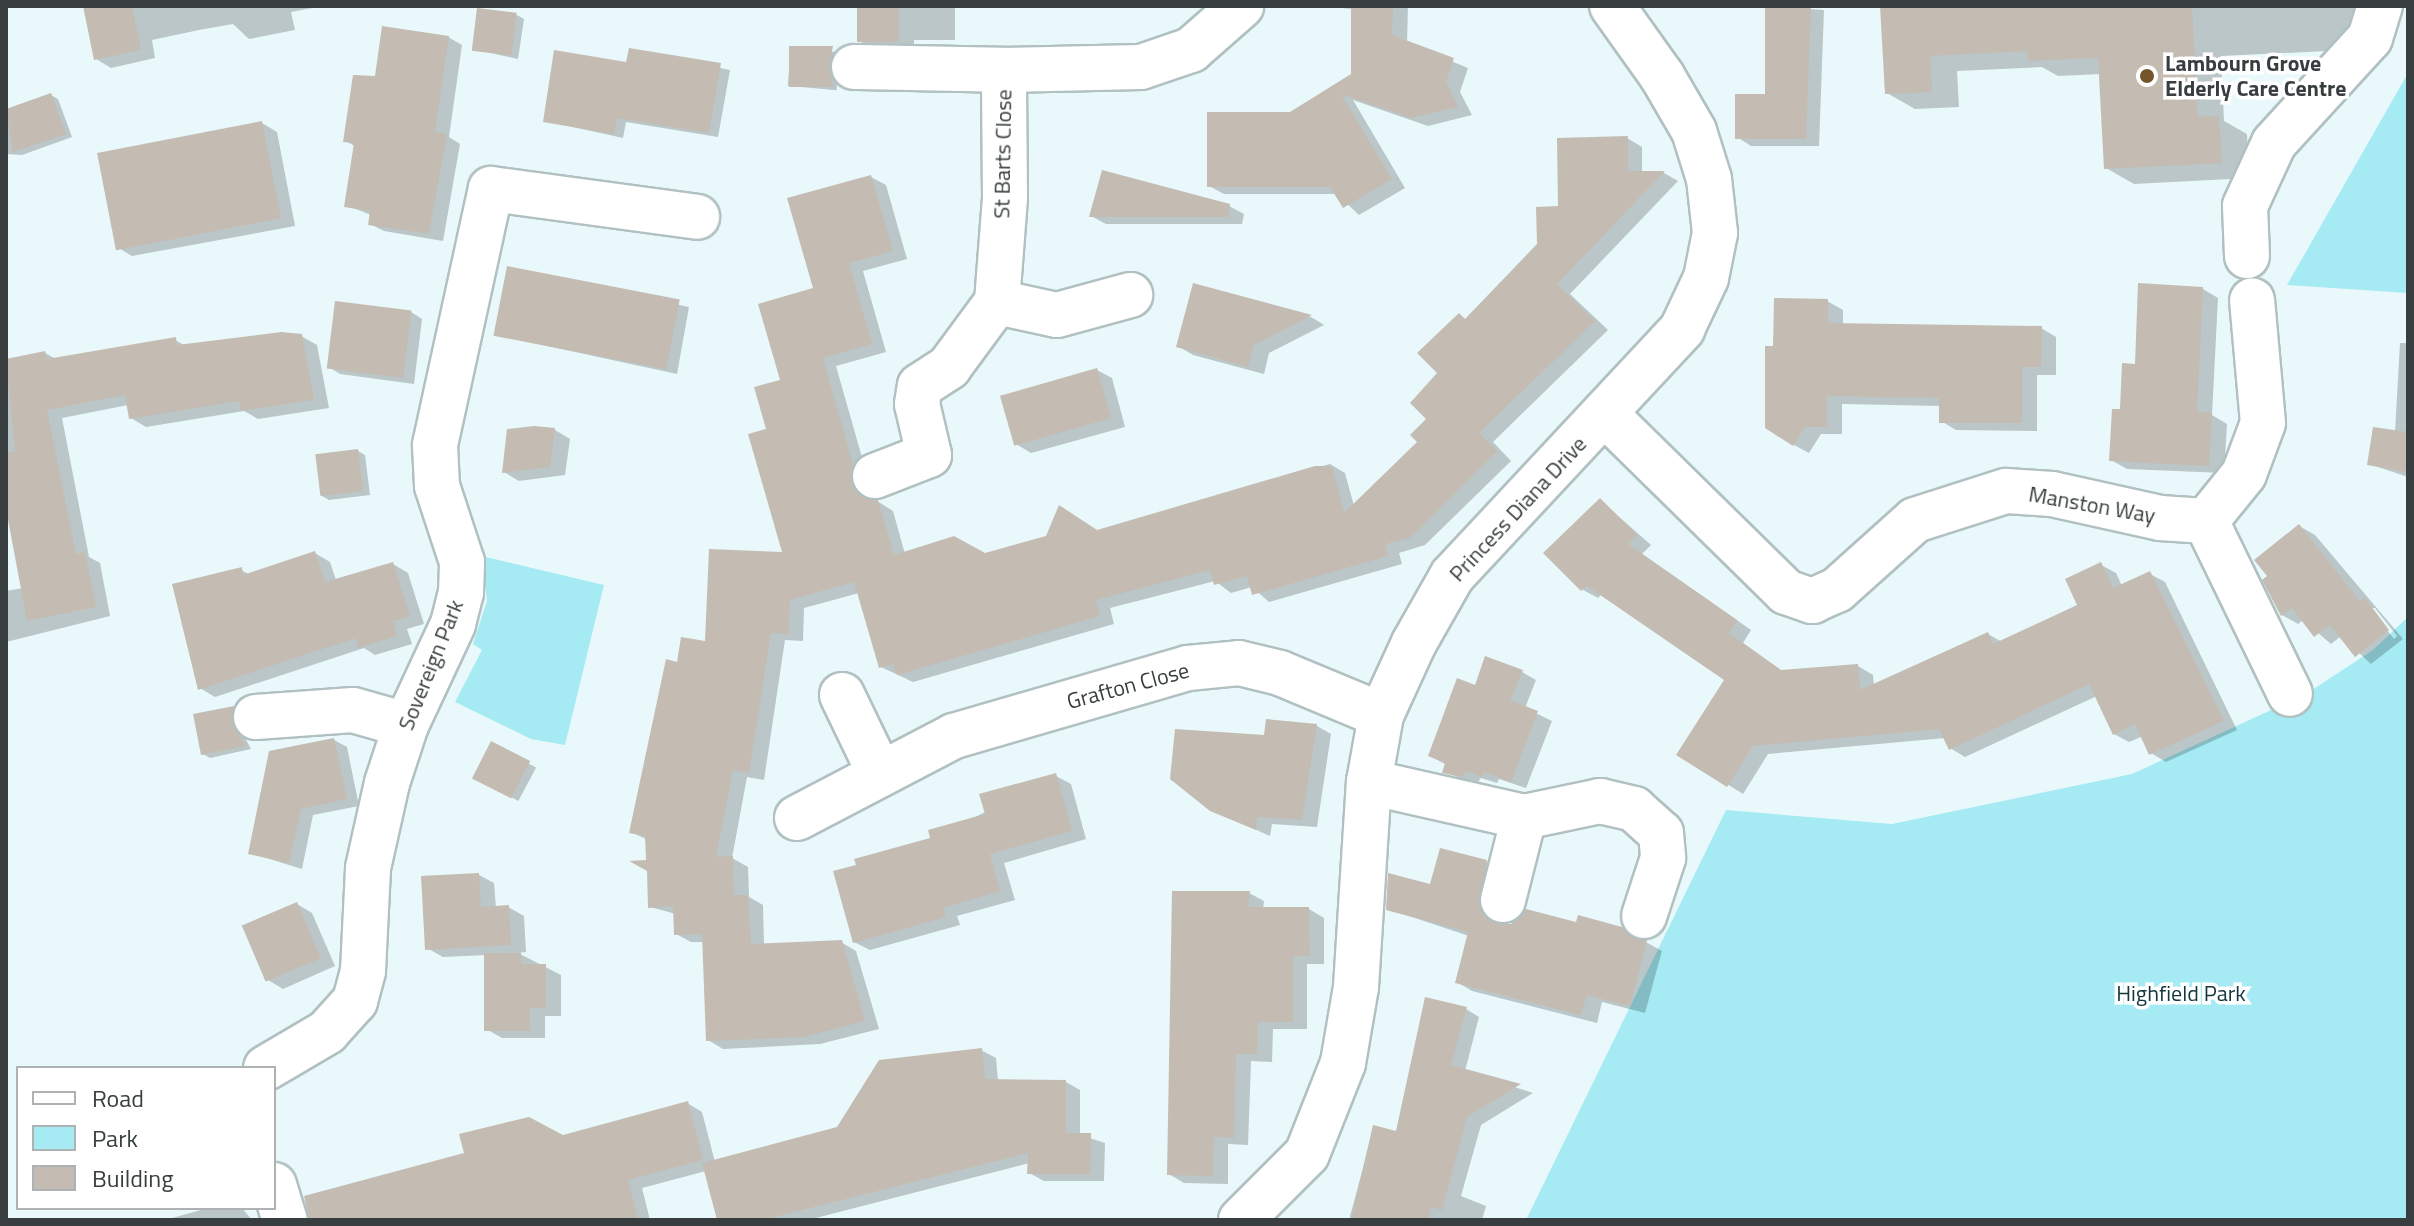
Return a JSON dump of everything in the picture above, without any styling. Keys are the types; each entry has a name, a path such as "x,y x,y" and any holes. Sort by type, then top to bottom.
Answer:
{"street":[{"name":"St Barts Close","path":"997,302 1005,197 1004,70 1141,67 1191,50 1241,6"},
{"name":"Princess Diana Drive","path":"1249,1217 1307,1154 1343,1063 1356,987 1369,782 1381,715 1452,576 1682,329 1706,278 1715,233 1709,179 1694,131 1662,76 1612,6"},
{"path":"2247,256 2245,206 2274,143 2370,38 2380,6"},
{"path":"854,67 1004,70"},
{"name":"Sovereign Park","path":"269,1066 327,1032 355,1001 363,971 368,868 406,725 453,624 461,593 462,562 437,486 435,445 491,189 697,217"},
{"path":"875,476 929,455 917,404 920,386 949,367 997,302 1057,315 1130,295"},
{"path":"2252,300 2263,423 2244,474 2206,521 2290,694"},
{"name":"Manston Way","path":"1605,414 1786,592 1812,601 1837,590 1915,520 2006,491 2052,494 2160,518 2206,521"},
{"name":"Grafton Close","path":"797,818 954,736 1188,668 1239,663 1266,670 1381,715"},
{"path":"842,695 880,774"},
{"path":"256,717 353,710 406,725"},
{"path":"1369,782 1524,817 1600,801 1634,809 1661,833 1663,858 1644,916"},
{"path":"1503,900 1524,817"},
{"path":"276,1191 285,1220"}],"green space":[{"path":"2408,73 2408,293 2287,285"},
{"path":"482,556 604,585 565,745 531,739 455,702 482,650 473,644 487,601"},
{"name":"Highfield Park","path":"2408,617 2408,1220 1526,1220 1726,810 1892,824 2132,774 2306,694 2373,650"}],"building":[{"path":"83,6 132,6 141,50 94,60"},
{"path":"857,6 899,6 899,42 857,42"},
{"path":"1765,6 1811,6 1806,139 1735,139 1735,94 1765,94"},
{"name":"Lambourn Grove Elderly Care Centre","path":"1880,6 2192,6 2198,117 2219,116 2222,163 2104,169 2098,58 2028,61 2027,51 1930,56 1932,92 1885,94"},
{"path":"1351,7 1393,8 1392,35 1454,58 1446,82 1458,107 1411,118 1341,94 1392,179 1343,208 1330,187 1207,187 1207,112 1290,112 1351,74"},
{"path":"477,8 517,13 511,56 472,51"},
{"path":"382,26 449,36 435,132 447,134 429,234 368,225 370,211 344,207 354,143 343,142 353,75 375,76"},
{"path":"789,46 833,46 829,67 833,87 789,87"},
{"path":"629,48 721,63 709,133 617,118 614,134 543,122 554,50 626,62"},
{"path":"51,93 66,134 13,152 6,109"},
{"path":"262,121 281,218 116,250 97,153"},
{"path":"1628,136 1628,171 1665,171 1557,284 1595,321 1479,433 1497,451 1410,538 1385,544 1388,556 1252,595 1247,576 1214,585 1210,570 1096,600 1100,616 897,675 893,664 879,668 854,582 790,600 789,634 771,633 749,773 733,770 716,857 733,856 734,895 748,895 751,944 842,940 865,1021 804,1037 706,1041 702,934 674,935 673,906 648,908 647,871 629,861 646,860 645,836 629,833 666,659 677,662 681,637 705,641 709,549 782,552 748,434 766,429 754,387 780,380 758,304 813,288 787,198 871,175 893,251 849,263 872,344 823,358 853,465 852,484 860,496 878,500 894,555 954,536 985,553 1046,536 1059,505 1097,530 1315,466 1332,466 1344,513 1417,442 1410,435 1426,419 1410,403 1437,373 1417,353 1459,313 1465,319 1537,244 1536,207 1558,206 1557,138"},
{"path":"1102,170 1230,204 1228,217 1089,217"},
{"path":"507,266 680,300 666,369 493,336"},
{"path":"1193,283 1312,315 1254,345 1248,367 1176,347"},
{"path":"2138,283 2203,287 2197,412 2212,413 2209,466 2109,461 2112,409 2120,409 2122,363 2135,364"},
{"path":"1774,298 1828,299 1828,323 2042,326 2041,367 2022,367 2022,423 1939,423 1939,398 1827,396 1827,427 1805,427 1793,446 1765,428 1765,346 1773,346"},
{"path":"335,301 411,310 403,378 327,368"},
{"path":"281,332 302,334 314,400 241,411 239,401 129,419 125,395 47,410 76,554 85,552 96,607 27,621 6,509 6,453 15,451 6,359 45,351 47,359 176,337 177,345"},
{"path":"1097,368 1111,418 1014,446 1000,396"},
{"path":"534,426 555,428 550,467 502,473 507,429"},
{"path":"2373,427 2408,432 2408,472 2367,465"},
{"path":"358,449 363,491 320,496 315,454"},
{"path":"1600,498 1637,535 1628,544 1737,620 1729,633 1781,670 1858,664 1860,690 1988,632 1993,644 2077,605 2065,579 2101,562 2113,588 2150,571 2224,721 2149,755 2135,724 2113,735 2089,684 1949,750 1939,729 1753,746 1727,787 1676,755 1724,680 1587,586 1581,591 1543,553"},
{"path":"2299,524 2360,602 2365,598 2389,630 2355,657 2330,625 2314,637 2292,608 2281,616 2262,580 2267,576 2254,560"},
{"path":"315,551 325,582 393,562 410,616 393,621 397,636 358,648 356,638 198,690 172,584 242,567 243,575"},
{"path":"1485,656 1523,670 1510,700 1538,711 1511,782 1484,772 1482,777 1466,771 1462,777 1442,773 1445,763 1428,756 1457,678 1475,685"},
{"path":"234,706 231,720 245,746 201,755 193,714"},
{"path":"1266,719 1317,724 1302,820 1257,817 1256,830 1210,811 1170,779 1175,729 1264,735"},
{"path":"334,738 347,799 301,809 289,863 248,854 269,751"},
{"path":"491,741 530,761 511,798 472,778"},
{"path":"1056,773 1072,831 990,854 1000,891 943,908 946,917 853,943 833,871 856,865 854,859 930,838 928,830 985,814 979,794"},
{"path":"1440,848 1487,860 1479,906 1496,924 1511,924 1526,909 1576,922 1578,915 1622,927 1636,939 1647,940 1630,1006 1587,995 1581,1015 1455,983 1468,932 1386,910 1388,873 1430,884"},
{"path":"479,873 481,907 509,905 511,945 425,950 421,876"},
{"path":"1172,891 1250,891 1248,907 1309,907 1310,956 1293,956 1293,1022 1258,1022 1257,1054 1236,1054 1234,1138 1214,1137 1213,1176 1167,1175"},
{"path":"297,902 321,958 266,982 242,925"},
{"path":"484,953 521,953 521,964 546,964 546,1008 530,1008 530,1031 484,1031"},
{"path":"1425,997 1467,1007 1451,1065 1521,1084 1467,1117 1442,1210 1431,1207 1428,1220 1351,1220 1373,1125 1396,1131"},
{"path":"982,1048 985,1079 1066,1080 1066,1133 1091,1133 1090,1174 1027,1174 1028,1153 762,1220 717,1220 702,1163 837,1127 879,1060"},
{"path":"688,1101 703,1160 628,1180 638,1220 309,1220 304,1196 464,1153 459,1134 529,1117 563,1135"}],"place":[{"name":"Lambourn Grove Elderly Care Centre","path":"2147,76"}]}
